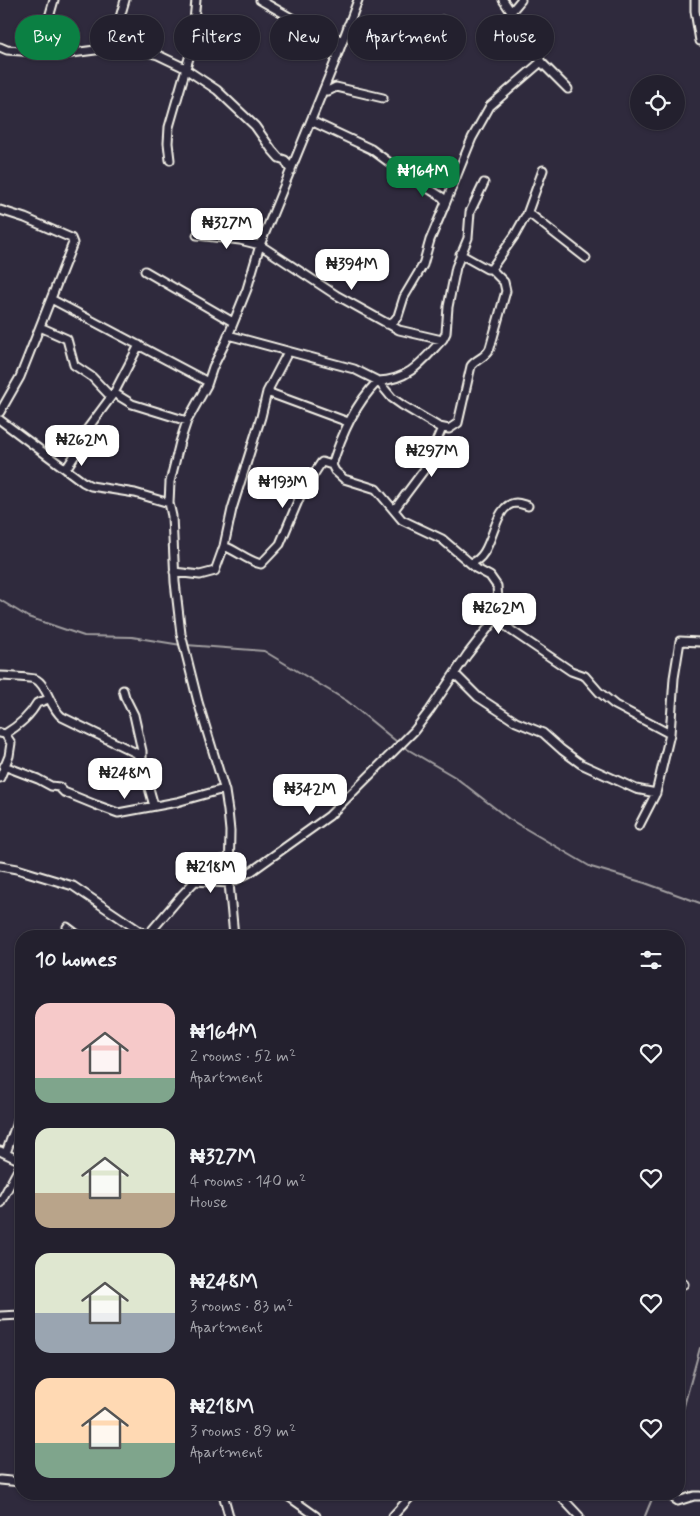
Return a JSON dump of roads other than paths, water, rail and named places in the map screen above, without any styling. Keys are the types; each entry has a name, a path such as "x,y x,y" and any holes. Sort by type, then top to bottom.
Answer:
{"street":[{"path":"50,15 54,0"},
{"path":"121,15 125,0"},
{"path":"170,160 169,128 192,51 196,0"},
{"path":"260,0 295,20 343,41"},
{"path":"352,15 358,0"},
{"path":"503,0 530,40 541,62 568,89"},
{"path":"511,12 521,0"},
{"path":"695,0 700,41"},
{"path":"233,930 229,884 230,831 224,789 198,702 181,634 174,572 172,516 168,503 170,482 175,458 187,421 208,382 228,335 247,288 260,245 348,25"},
{"path":"0,48 15,50"},
{"path":"164,57 216,90 238,109 256,126 279,158 285,160 295,159"},
{"path":"387,324 394,321 398,316 404,297 423,265 430,240 472,138 490,106 541,62"},
{"path":"323,91 336,87 383,98"},
{"path":"310,121 371,149 405,174 442,197 446,202"},
{"path":"285,160 291,171"},
{"path":"490,269 516,235 527,214 543,170"},
{"path":"228,335 354,370 378,381 389,381 411,372 442,340 446,333 448,307 456,267 468,238 470,212 484,183"},
{"path":"0,210 25,218 73,240 20,377 0,412"},
{"path":"527,214 533,215 586,258"},
{"path":"197,235 240,240 260,245 336,295 398,330 442,340"},
{"path":"378,381 392,398 442,428 449,429 458,423 471,366 488,352 506,291 506,286 502,279 490,269 460,254"},
{"path":"145,271 233,322"},
{"path":"51,299 208,382"},
{"path":"40,327 67,339 74,365 92,377 113,396 187,421"},
{"path":"66,469 77,452 85,432 113,396 139,345"},
{"path":"174,572 200,575 215,571 224,546 232,509 262,417 267,392 288,352"},
{"path":"378,381 348,422 332,464 334,471 344,479 376,489 406,523 442,538 477,569 487,573 497,586 499,614 504,625 571,671 585,676 614,705 670,734"},
{"path":"267,392 348,422"},
{"path":"0,420 91,486 135,493 168,503"},
{"path":"394,510 424,470 442,428"},
{"path":"224,546 245,556 252,562 261,564 280,544 301,494 322,462 332,464"},
{"path":"470,563 475,562 484,552 505,508 517,503 528,506"},
{"path":"194,881 229,884 252,871 328,816 414,731 499,614"},
{"path":"639,826 656,793 670,734 674,678 680,641 700,642"},
{"path":"455,674 478,697 516,722 543,734 581,764 636,789 656,793"},
{"path":"0,676 34,678 43,687 55,712 136,753 142,760"},
{"path":"123,690 134,715 142,751 142,760 154,806"},
{"path":"0,778 9,756 11,742 3,734 16,727 34,710 38,703 49,699"},
{"path":"4,766 51,786 59,787 64,792 118,813 224,789"},
{"path":"152,930 213,862 230,858"},
{"path":"0,866 18,869 73,886 138,930"},
{"path":"68,927 72,930"},
{"path":"15,1126 3,1152 15,1159"},
{"path":"0,1204 15,1175"},
{"path":"0,1316 15,1315"},
{"path":"0,1480 15,1481"},
{"path":"685,1499 700,1496"},
{"path":"225,1500 229,1516"},
{"path":"293,1500 316,1516"},
{"path":"393,1516 408,1500"},
{"path":"564,1500 579,1516"}],"waterway":[{"path":"0,600 28,617 84,636 132,637 181,645"},
{"path":"186,645 264,651 347,701 402,746 455,777 509,819 591,867 645,883 700,903"},
{"path":"685,1402 700,1348"},
{"path":"645,1516 652,1500"}]}
